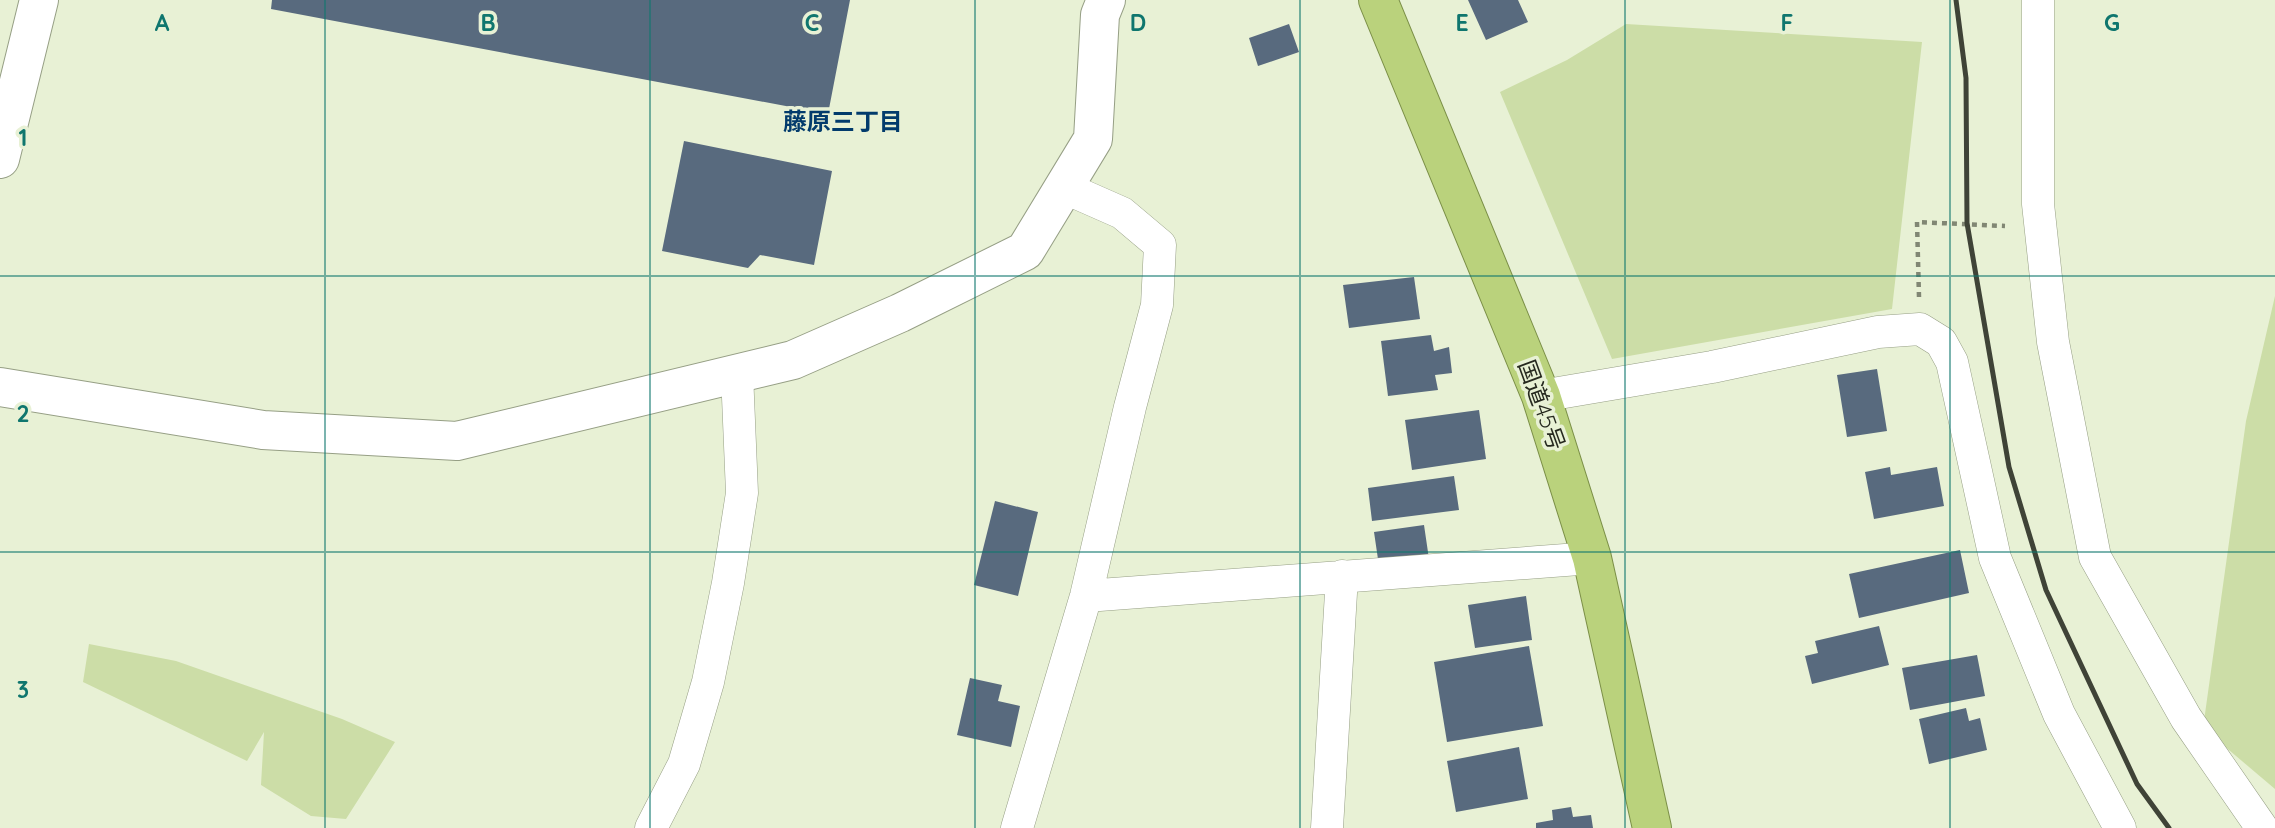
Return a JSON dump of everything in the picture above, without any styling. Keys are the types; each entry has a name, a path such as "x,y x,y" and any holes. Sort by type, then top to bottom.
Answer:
{"highway":[{"name":"国道45号","path":"1378,0 1541,396 1592,558 1652,828"}],"street":[{"path":"0,159 39,0"},
{"path":"0,387 263,430 457,441 793,360 900,313 1025,251 1093,139 1100,15 1106,0"},
{"path":"2038,0 2039,217 2053,342 2095,557 2186,718 2262,828"},
{"path":"1017,828 1086,596 1157,305 1160,245 1122,213 1063,187"},
{"path":"1541,396 1712,367 1878,331 1920,329 1941,342 1952,362 1996,558 2059,714 2120,828"},
{"path":"651,828 684,764 708,682 728,583 742,493 737,373"},
{"path":"1086,596 1592,558"},
{"path":"1327,828 1342,576"}],"path":[{"path":"1920,329 1917,222 2009,226"}],"green space":[{"path":"1626,24 1922,42 1892,309 1612,359 1500,92 1567,60"},
{"path":"2275,296 2275,789 2203,728 2246,421"},
{"path":"89,644 176,661 342,719 395,742 346,819 311,816 261,785 264,732 247,761 83,682"}],"building":[{"path":"272,0 850,0 828,114 271,9"},
{"path":"1468,0 1518,0 1528,22 1486,40"},
{"path":"1289,24 1299,52 1258,66 1249,38"},
{"path":"684,141 832,171 814,265 760,255 748,268 662,251"},
{"path":"1414,277 1420,319 1349,328 1343,285"},
{"path":"1431,335 1434,351 1449,347 1452,373 1435,375 1438,390 1388,396 1381,341"},
{"path":"1877,369 1887,431 1847,437 1837,375"},
{"path":"1479,410 1486,459 1412,470 1405,420"},
{"path":"1890,467 1891,475 1937,467 1944,506 1874,519 1865,472"},
{"path":"1454,476 1459,510 1372,521 1368,488"},
{"path":"995,501 1038,512 1018,596 974,585"},
{"path":"1424,525 1429,559 1379,566 1374,532"},
{"path":"1960,550 1969,593 1859,618 1849,574"},
{"path":"1526,596 1532,640 1475,648 1468,605"},
{"path":"1879,626 1889,665 1812,684 1805,656 1818,653 1815,641"},
{"path":"1529,646 1543,726 1447,742 1434,662"},
{"path":"1977,655 1985,696 1910,710 1902,668"},
{"path":"970,678 1002,685 998,701 1020,706 1011,747 957,735"},
{"path":"1966,708 1969,721 1980,718 1987,750 1929,764 1919,719"},
{"path":"1519,747 1528,799 1456,812 1447,761"},
{"path":"1571,807 1573,817 1591,815 1593,828 1536,828 1536,823 1553,820 1552,810"}],"railway":[{"path":"1956,0 1966,78 1967,223 2009,467 2046,590 2137,784 2169,828"}],"district":[{"name":"藤原三丁目","path":"843,121"}]}
